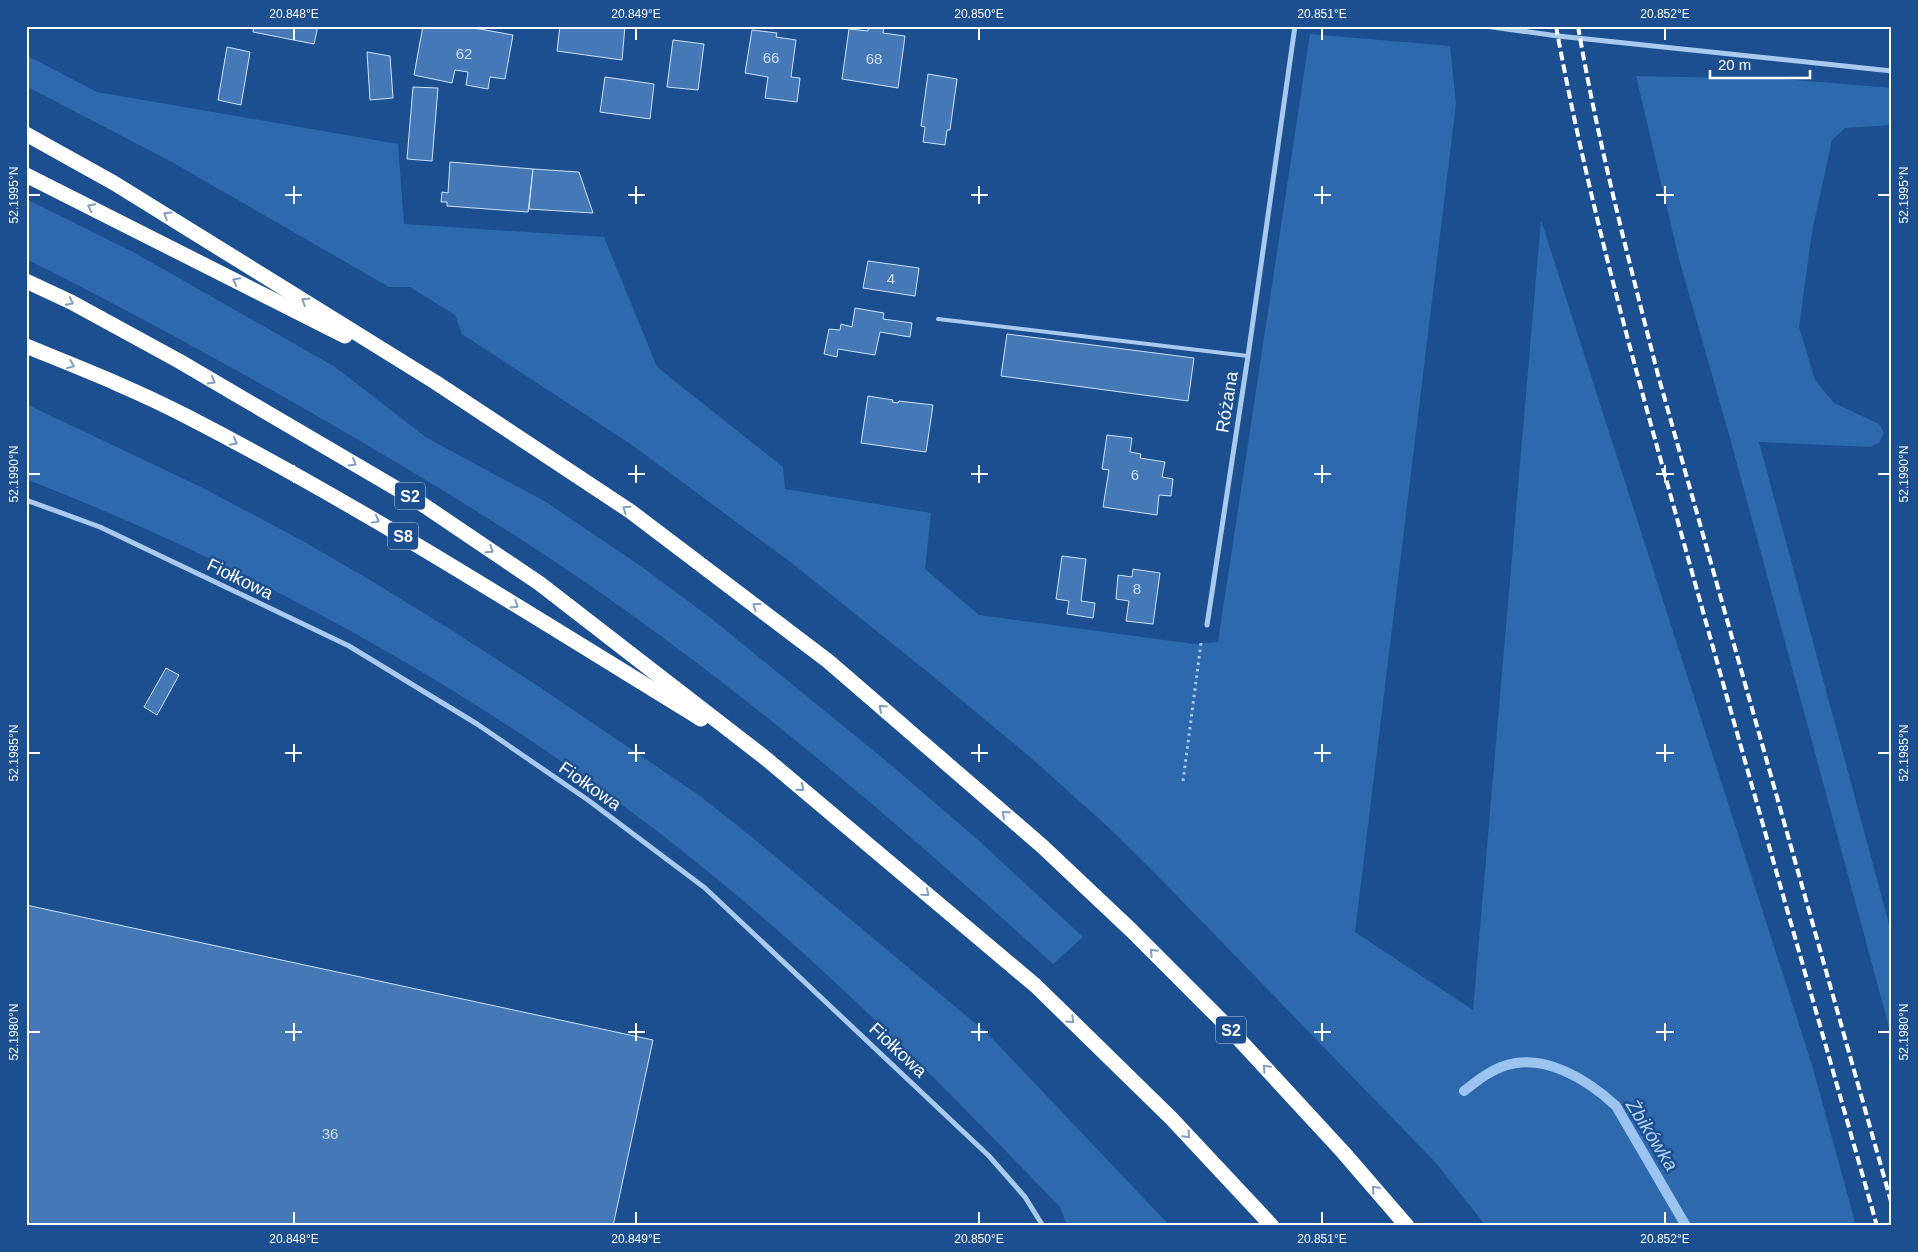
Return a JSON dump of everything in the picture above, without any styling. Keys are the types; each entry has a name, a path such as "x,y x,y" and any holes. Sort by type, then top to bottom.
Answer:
{"highway":[{"path":"26,134 114,182 436,382"},
{"name":"S2","path":"26,175 436,382 630,511 828,661 1020,827 1131,930 1224,1023 1343,1152 1407,1226"},
{"name":"S2","path":"26,281 71,302 179,361 416,500 539,583 764,757 1036,986 1171,1118 1272,1226"},
{"name":"S8","path":"26,346 178,412 330,494 395,531 764,757"}],"street":[{"name":"Różana","path":"1207,625 1295,26"},
{"path":"1485,26 1580,38 1892,70"},
{"name":"Fiołkowa","path":"26,500 100,527 349,646 477,724 588,800 705,888 989,1156 1025,1197 1043,1226"}],"lane":[{"path":"938,319 1248,356"}],"path":[{"path":"1183,781 1198,661 1202,638 1207,625"}],"shaded area":[{"path":"1310,34 1450,46 1456,104 1355,932 1473,1010 1541,220 1812,1065 1856,1226 1486,1226 1436,1163 1107,826 1029,756 793,564 632,445 462,334 455,315 410,287 389,287 170,161 26,86 26,55 97,92 398,144 404,224 604,237 657,367 783,467 785,489 931,513 925,569 979,615 1194,644 1218,642"},
{"path":"1636,76 1783,79 1892,88 1892,125 1845,128 1832,140 1812,232 1799,327 1815,380 1834,403 1879,424 1884,433 1879,443 1870,447 1759,442 1892,935 1892,1038 1730,438 1679,259"},
{"path":"26,199 135,253 335,367 427,438 546,502 642,567 712,619 885,760 977,839 1083,937 1053,964 958,878 761,712 658,634 562,566 412,472 259,383 172,335 26,259"},
{"path":"26,404 203,488 299,539 365,577 538,686 700,796 988,1034 1170,1226 1067,1226 1060,1207 977,1122 851,997 763,917 638,817 557,758 473,703 299,603 210,559 118,517 26,479"}],"building":[{"path":"254,26 318,26 314,44 253,32"},
{"path":"423,26 463,26 513,35 505,79 490,77 488,89 466,85 468,72 455,70 452,83 414,75"},
{"path":"560,26 625,26 622,60 557,51"},
{"path":"869,26 884,26 883,33 905,36 898,88 842,79 849,29 868,31"},
{"path":"752,30 777,33 776,37 796,40 791,77 800,78 797,102 765,98 768,77 745,73"},
{"path":"673,40 704,44 698,90 667,87"},
{"path":"227,47 250,52 241,105 218,100"},
{"path":"367,52 390,56 393,98 370,100"},
{"path":"928,74 957,79 950,130 947,130 945,145 923,142 925,127 921,126"},
{"path":"605,77 654,84 650,119 600,112"},
{"path":"413,87 438,88 432,161 407,159"},
{"path":"450,162 533,169 528,212 447,206 447,202 441,202 442,192 448,193"},
{"path":"533,169 579,172 593,213 529,209"},
{"path":"868,261 919,268 915,296 863,288"},
{"path":"855,308 884,313 883,319 912,323 910,337 880,332 875,355 838,349 837,357 824,354 829,329 840,330 841,324 852,327"},
{"path":"1007,334 1194,358 1188,401 1001,376"},
{"path":"868,396 893,400 892,402 898,403 899,401 933,405 926,452 861,443"},
{"path":"1107,435 1132,438 1130,452 1141,454 1140,458 1165,462 1162,477 1173,479 1171,496 1159,495 1157,515 1103,507 1109,470 1102,469"},
{"path":"1062,556 1086,559 1081,601 1095,603 1093,618 1067,614 1069,601 1056,599"},
{"path":"1133,569 1160,573 1153,624 1126,621 1129,601 1116,599 1118,575 1132,577"},
{"path":"166,668 179,675 157,715 144,707"},
{"path":"26,905 653,1040 613,1226 26,1226"}],"waterway":[{"name":"Żbikówka","path":"1464,1091 1493,1071 1504,1066 1519,1063 1550,1066 1579,1078 1616,1106 1686,1226"}],"railway":[{"path":"1556,26 1583,157 1614,288 1877,1226"},
{"path":"1578,26 1604,158 1658,375 1892,1205"}]}
